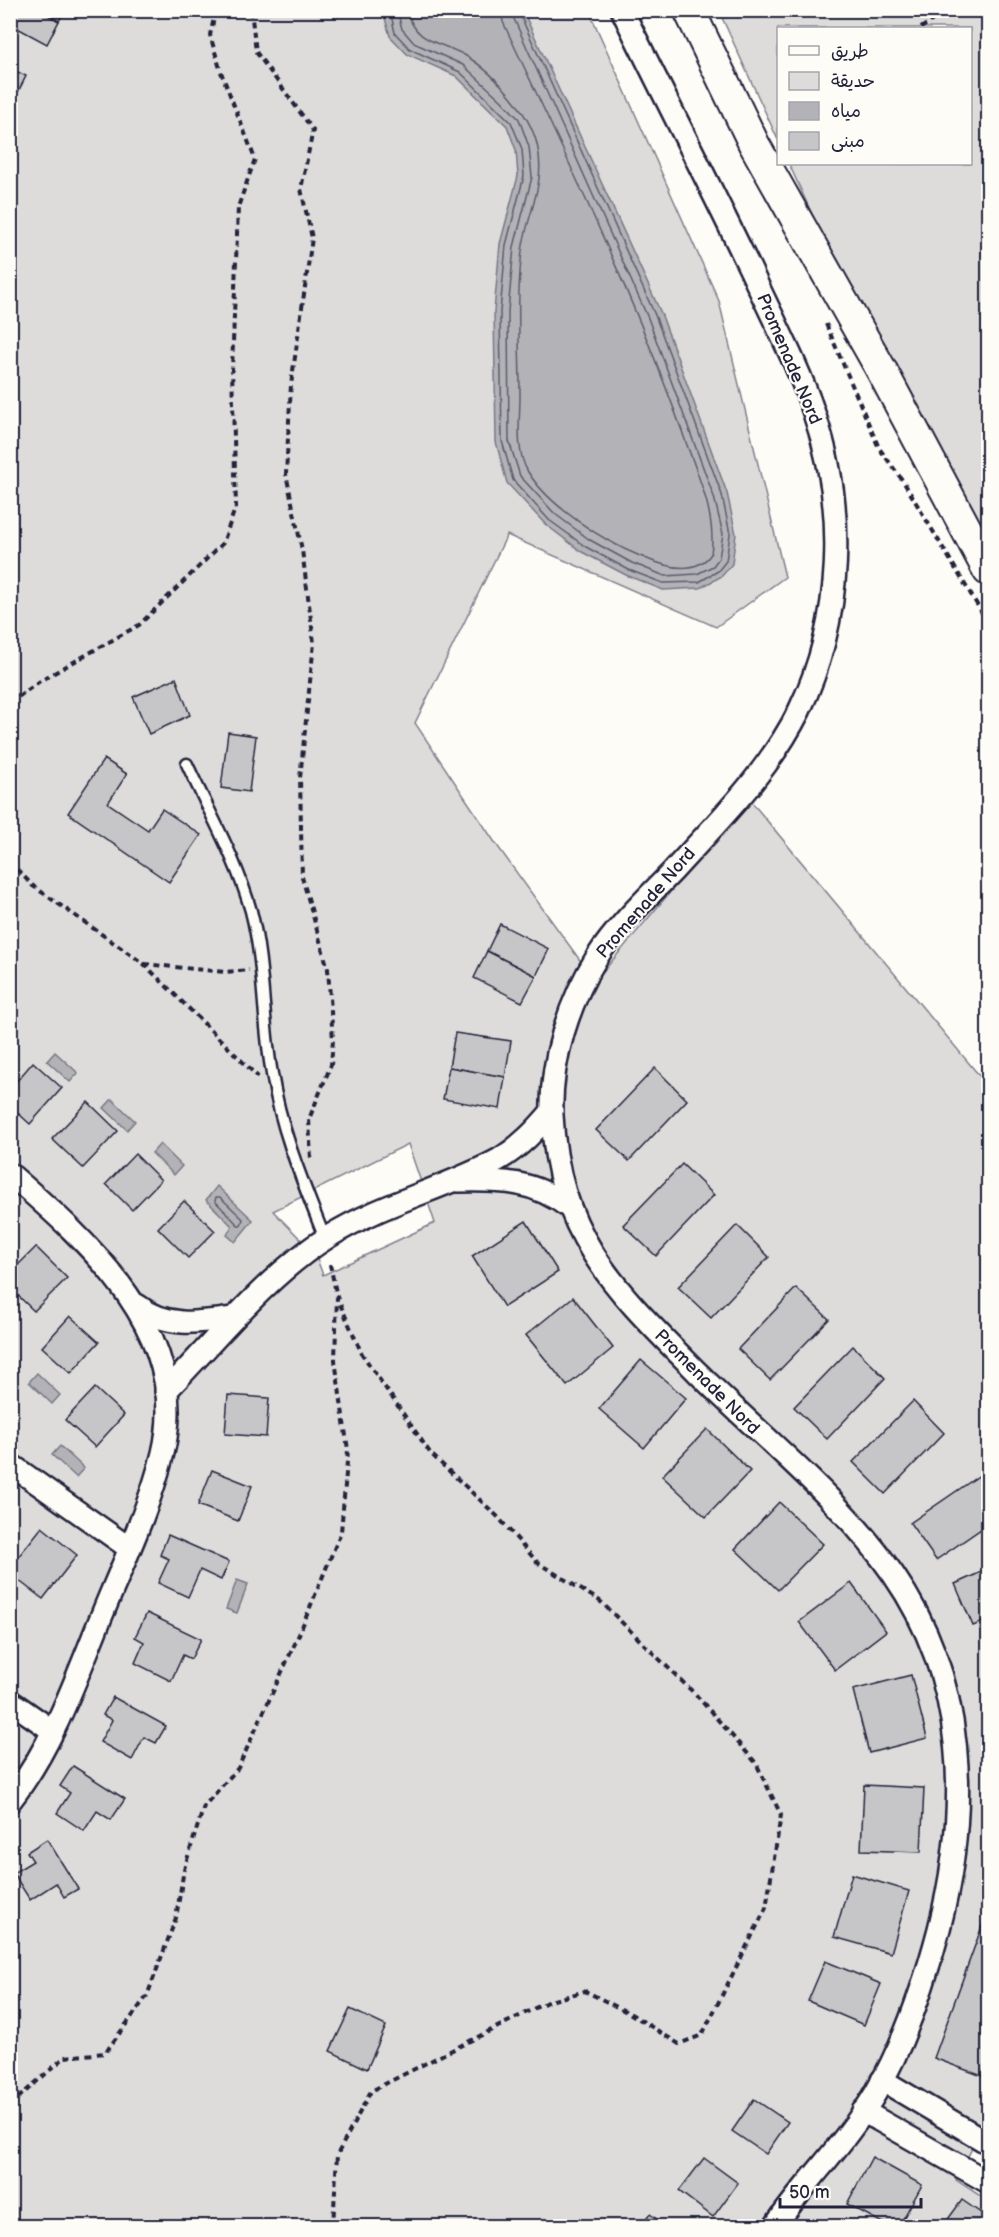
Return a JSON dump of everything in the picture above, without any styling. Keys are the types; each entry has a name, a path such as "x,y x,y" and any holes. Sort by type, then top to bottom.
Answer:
{"street":[{"name":"Promenade Nord","path":"621,10 739,247 807,391 829,466 837,546 834,580 823,642 800,708 783,740 736,802 599,953 580,990 562,1039 552,1111 561,1179 570,1208 594,1258 617,1290 868,1541 911,1602 934,1654 949,1700 957,1746 959,1789 956,1836 945,1905 924,1984 899,2049 863,2111 775,2226"},
{"path":"689,10 754,144 882,371 988,570"},
{"path":"166,1391 233,1318 325,1239 382,1208 508,1153 530,1137 552,1111"},
{"path":"10,1174 87,1246 135,1303 148,1313 167,1321 200,1323 233,1318"},
{"path":"448,1181 489,1180 527,1185 553,1195 570,1208"},
{"path":"10,1801 31,1773 54,1731 129,1548 163,1452 167,1421 166,1391 155,1342 135,1303"},
{"path":"10,1464 129,1548"},
{"path":"10,1701 54,1731"},
{"path":"882,2080 988,2143"},
{"path":"863,2111 988,2182"}],"lane":[{"path":"187,764 244,893 256,934 262,969 275,1094 288,1139 325,1239"}],"path":[{"path":"10,703 40,681 139,625 223,543 236,506 232,370 238,207 255,159 221,72 210,35 216,10"},
{"path":"251,10 256,52 313,130 301,189 312,238 291,385 286,474 302,550 314,643 300,778 302,877 328,969 333,1040 331,1065 309,1119 312,1155 305,1187"},
{"path":"922,27 947,10"},
{"path":"824,321 879,448 903,481 988,623"},
{"path":"10,862 33,886 144,964 275,1094"},
{"path":"144,964 225,972 262,969"},
{"path":"325,1239 337,1297 362,1354 431,1454 497,1516 538,1563 600,1601 697,1696 756,1763 782,1815 766,1908 702,2035 679,2044 631,2014 585,1991 547,2002 371,2091 337,2155 333,2226"},
{"path":"10,2105 65,2057 105,2053 147,1996 176,1918 184,1869 204,1806 238,1768 297,1640 341,1532 348,1450 335,1360 337,1297"}],"green space":[{"path":"10,11 589,11 719,301 785,577 716,627 507,535 415,723 496,844 595,981 749,799 988,1086 988,2117 956,2180 988,2201 988,2226 11,2226","holes":["408,1144 435,1223 323,1275 315,1254 273,1211"]},
{"path":"719,11 988,11 988,597 789,165 972,165 972,27 777,27 777,138"}],"water":[{"path":"383,11 523,11 661,313 727,493 736,534 732,564 722,576 700,588 663,590 626,575 582,552 545,524 507,483 496,442 494,311 500,244 518,176 516,150 507,126 456,76 407,54 390,36"},
{"path":"55,1052 78,1073 70,1082 47,1061"},
{"path":"112,1099 135,1121 127,1130 104,1108"},
{"path":"160,1144 182,1166 174,1175 152,1153"},
{"path":"217,1186 253,1220 235,1242 227,1235 232,1226 206,1200"},
{"path":"37,1373 60,1395 52,1404 29,1382"},
{"path":"60,1446 84,1468 76,1477 52,1455"},
{"path":"237,1580 248,1584 237,1613 226,1609"}],"building":[{"path":"10,10 39,10 59,21 47,44 10,24"},
{"path":"39,10 65,10 59,21"},
{"path":"10,68 26,76 13,102 10,100"},
{"path":"176,678 190,715 149,734 133,697"},
{"path":"228,732 256,736 249,792 221,788"},
{"path":"104,759 127,774 108,803 148,830 162,809 201,835 169,882 68,813"},
{"path":"500,924 549,949 536,976 487,951"},
{"path":"487,951 536,976 522,1002 474,978"},
{"path":"455,1033 511,1041 505,1077 449,1067"},
{"path":"33,1062 62,1088 30,1124 10,1106 10,1089"},
{"path":"449,1067 505,1077 500,1109 443,1099"},
{"path":"655,1068 687,1100 629,1161 596,1130"},
{"path":"88,1102 118,1131 83,1168 52,1139"},
{"path":"135,1154 161,1180 132,1210 106,1184"},
{"path":"682,1164 714,1195 656,1256 623,1225"},
{"path":"184,1201 215,1231 188,1258 158,1228"},
{"path":"526,1221 558,1272 504,1307 472,1256"},
{"path":"737,1225 769,1257 711,1318 678,1287"},
{"path":"36,1247 67,1278 34,1311 10,1288 10,1273"},
{"path":"796,1288 829,1319 770,1380 738,1349"},
{"path":"573,1297 613,1348 567,1386 526,1335"},
{"path":"70,1316 99,1342 71,1373 42,1347"},
{"path":"853,1346 885,1378 827,1439 794,1407"},
{"path":"641,1360 686,1398 644,1448 599,1409"},
{"path":"95,1388 124,1415 95,1447 65,1420"},
{"path":"228,1395 269,1398 266,1437 225,1434"},
{"path":"913,1401 944,1433 885,1494 853,1462"},
{"path":"707,1429 750,1471 706,1517 662,1476"},
{"path":"212,1470 252,1486 238,1521 198,1505"},
{"path":"980,1475 988,1488 988,1524 936,1560 910,1523"},
{"path":"779,1502 823,1544 778,1590 735,1549"},
{"path":"42,1527 77,1555 43,1599 10,1574 10,1567"},
{"path":"168,1535 229,1562 221,1580 200,1570 188,1597 158,1583 169,1559 160,1555"},
{"path":"988,1569 988,1620 973,1626 955,1584"},
{"path":"851,1583 886,1631 835,1670 799,1622"},
{"path":"147,1613 201,1639 191,1659 183,1655 171,1681 135,1663 144,1642 135,1637"},
{"path":"911,1675 927,1738 869,1753 853,1690"},
{"path":"113,1697 166,1726 156,1743 144,1737 132,1760 100,1742 112,1720 103,1715"},
{"path":"73,1766 125,1799 111,1820 97,1811 84,1831 57,1813 70,1793 60,1786"},
{"path":"864,1785 924,1788 921,1852 861,1850"},
{"path":"47,1839 78,1889 64,1897 56,1883 30,1900 13,1873 33,1861 27,1852"},
{"path":"852,1874 909,1891 891,1953 834,1937"},
{"path":"985,1918 988,1919 988,2058 982,2076 934,2058"},
{"path":"825,1961 881,1984 864,2025 808,2001"},
{"path":"350,2009 386,2026 367,2069 330,2051"},
{"path":"754,2099 788,2122 766,2154 732,2131"},
{"path":"872,2157 922,2185 899,2226 888,2226 847,2204"},
{"path":"704,2158 738,2183 713,2217 679,2191"},
{"path":"962,2200 988,2218 988,2226 943,2226"},
{"path":"650,2214 666,2226 641,2226"}]}
